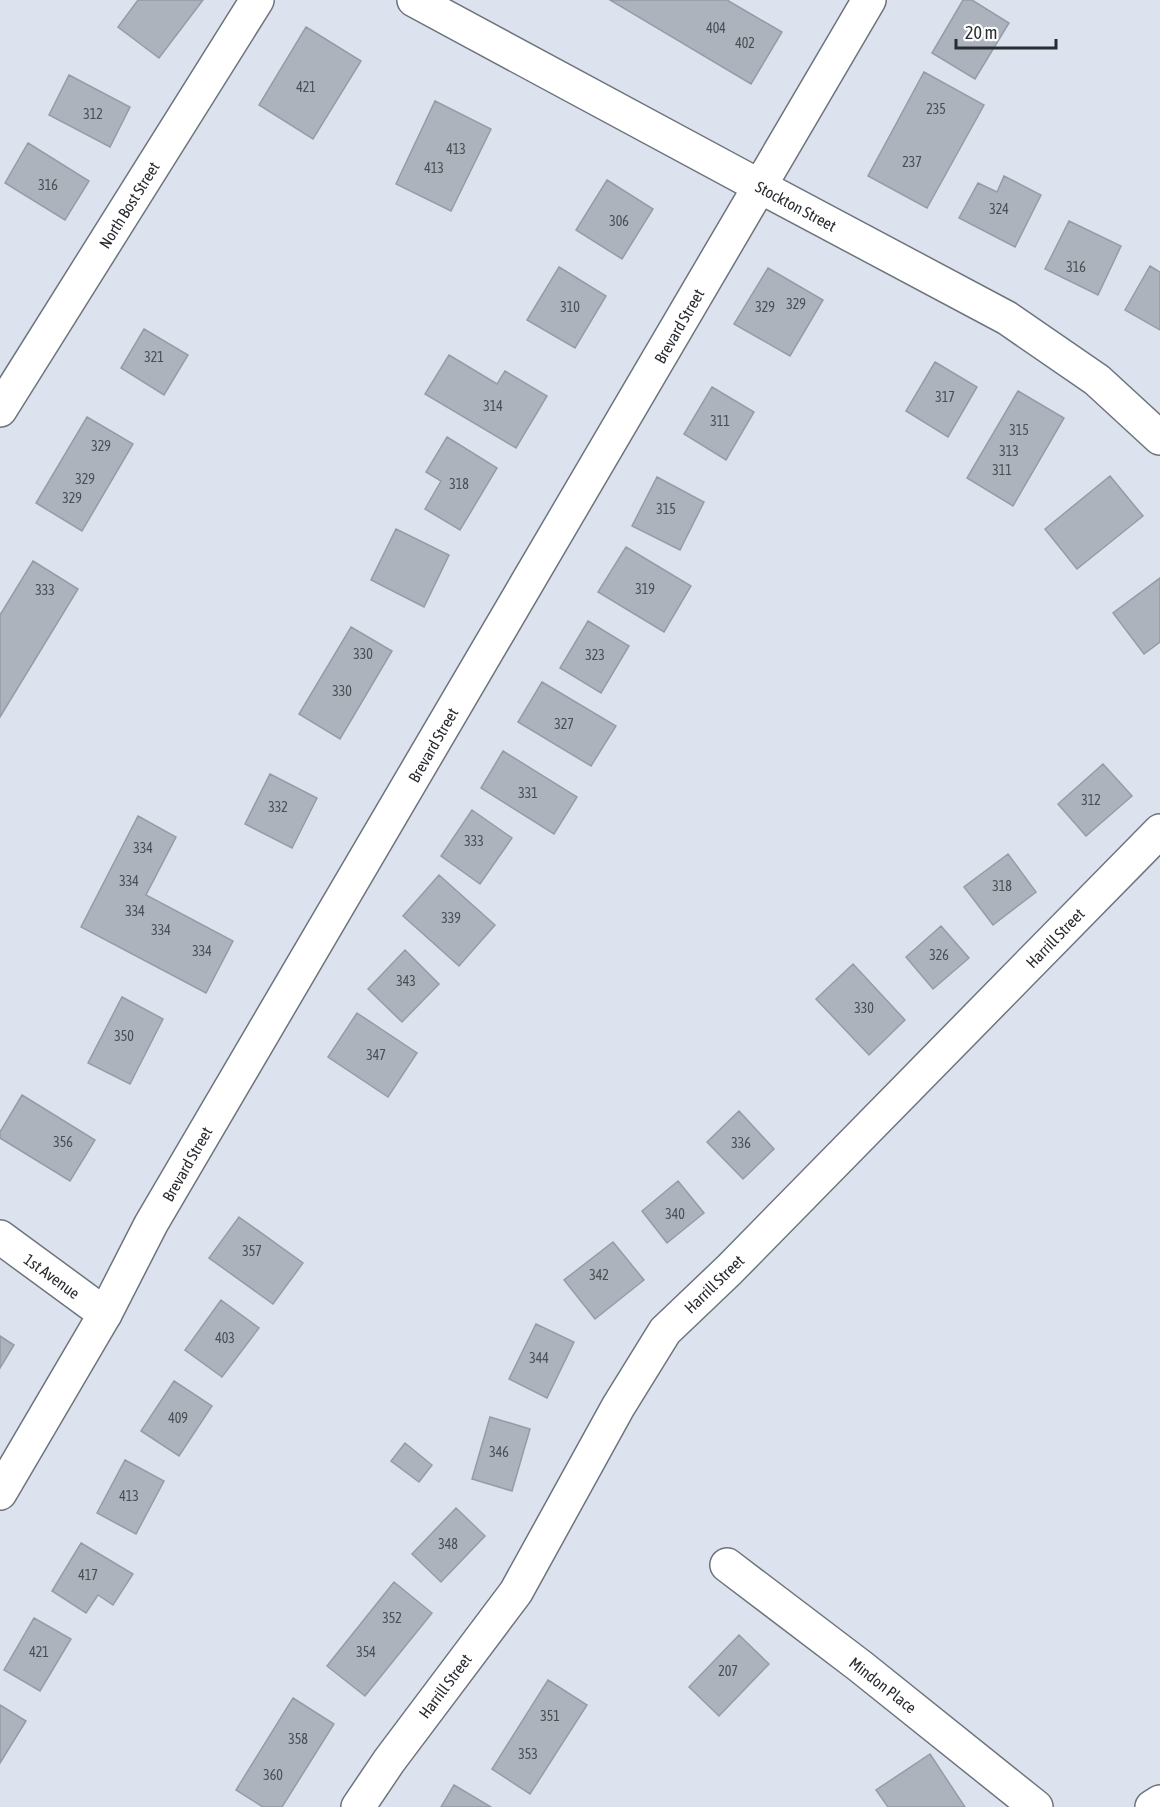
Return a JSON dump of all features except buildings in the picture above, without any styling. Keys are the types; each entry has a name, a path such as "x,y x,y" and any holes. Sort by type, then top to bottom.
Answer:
{"street":[{"name":"North Bost Street","path":"0,410 257,0"},
{"name":"Stockton Street","path":"414,0 1007,318 1097,380 1160,438"},
{"name":"Brevard Street","path":"0,1492 105,1314 151,1224 869,0"},
{"name":"Harrill Street","path":"358,1807 389,1761 516,1592 618,1407 665,1331 729,1270 1160,831"},
{"name":"1st Avenue","path":"0,1237 105,1314"},
{"name":"Mindon Place","path":"727,1565 860,1666 1036,1807"},
{"path":"1152,1807 1160,1802"}]}
